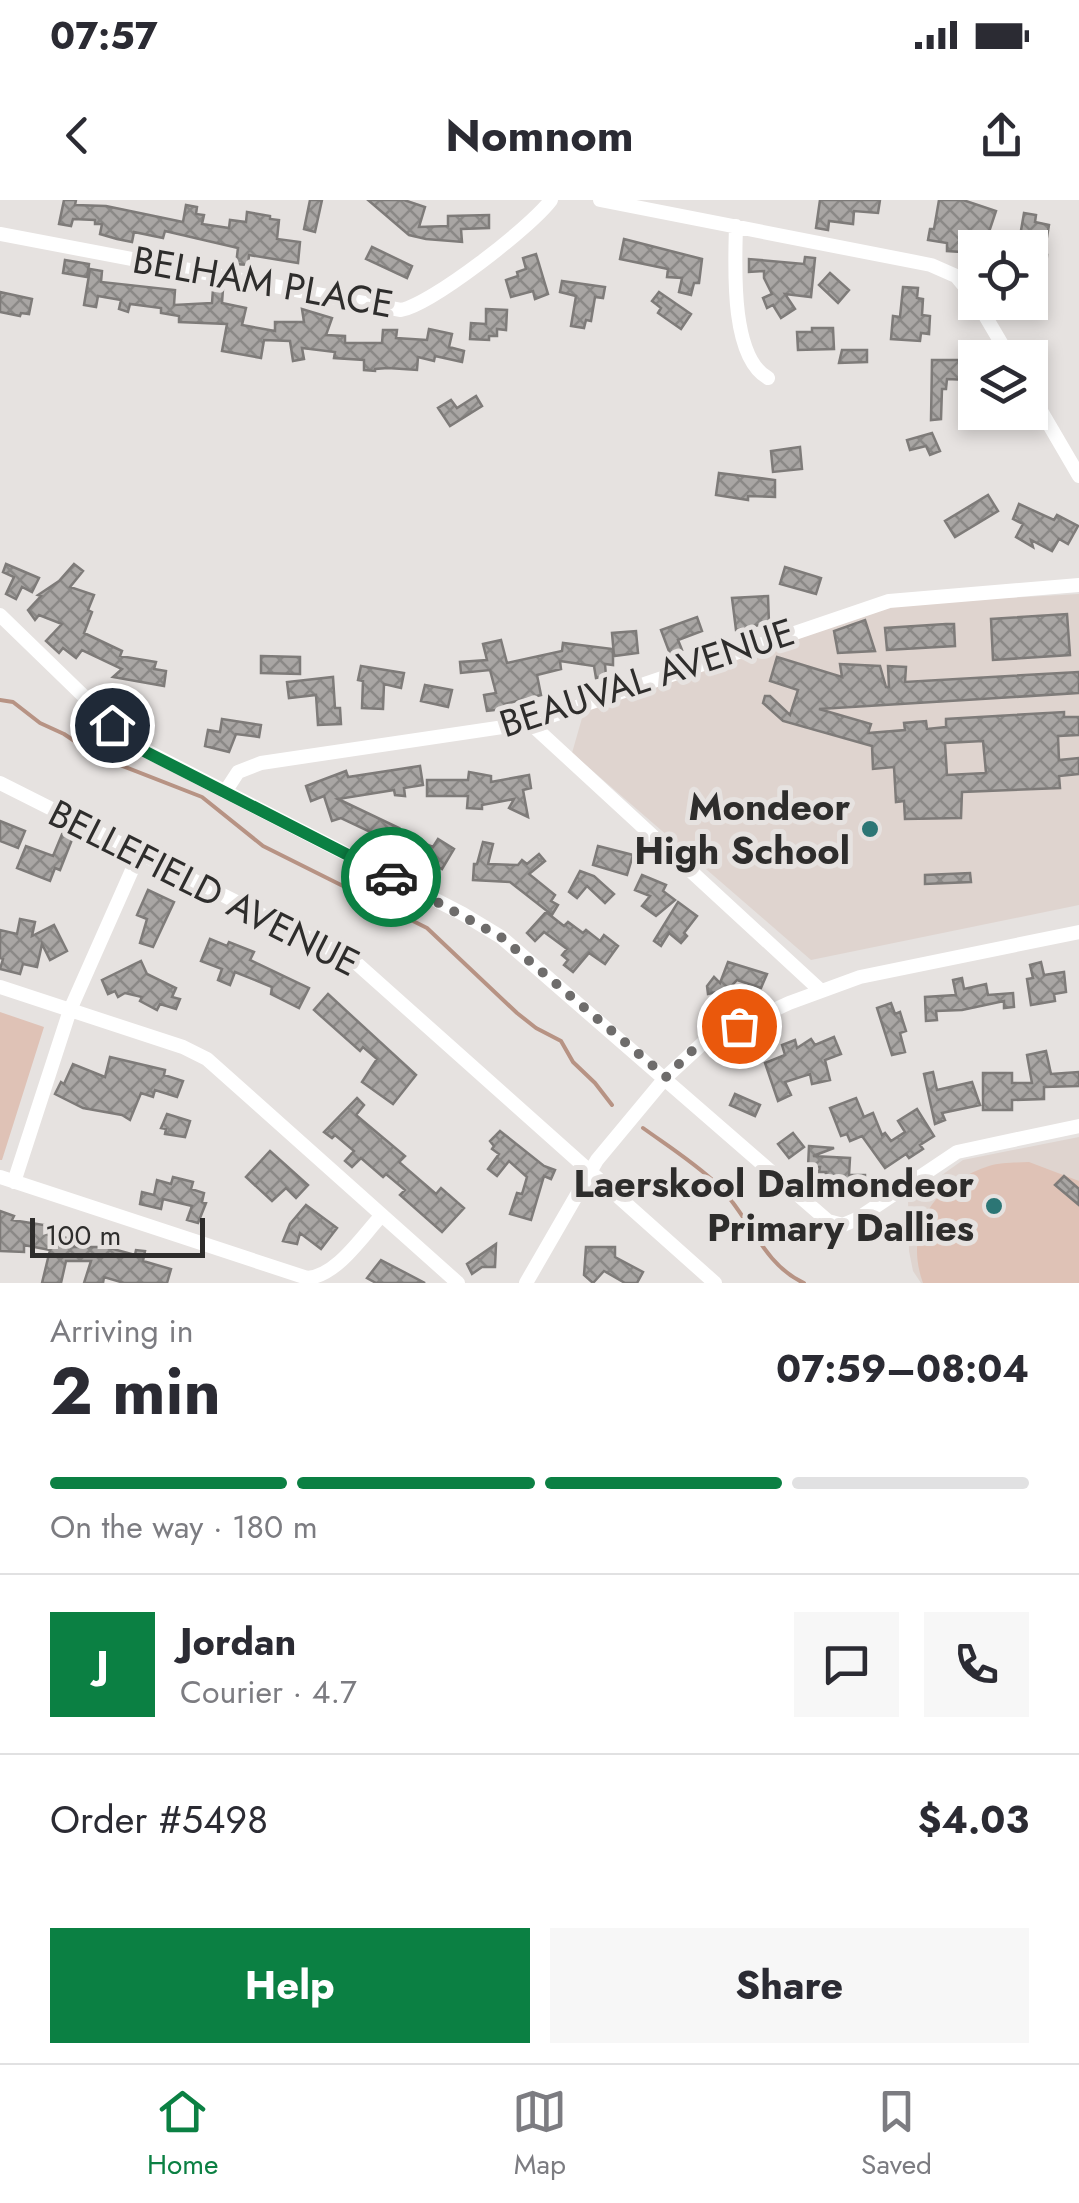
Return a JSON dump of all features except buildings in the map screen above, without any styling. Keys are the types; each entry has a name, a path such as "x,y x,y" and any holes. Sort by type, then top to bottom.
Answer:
{"street":[{"name":"BELHAM PLACE","path":"0,234 401,310 426,301 525,227 551,200"},
{"path":"600,200 645,204 931,265 958,278"},
{"path":"736,226 735,264 743,341 751,364 768,378"},
{"path":"1048,423 1079,476"},
{"name":"BEAUVAL AVENUE","path":"225,792 238,772 261,763 530,723 874,604 904,598 1079,586"},
{"path":"0,615 133,744 464,914 501,937 822,1216 836,1224 857,1219 957,1152 1079,1126"},
{"path":"530,723 820,990"},
{"name":"BELLEFIELD AVENUE","path":"0,784 354,961 715,1283"},
{"path":"140,852 70,1010 7,1179 306,1278 332,1268 382,1215"},
{"path":"526,1283 589,1171 666,1077 702,1043 820,990 899,967 1079,932"},
{"path":"0,987 184,1047 206,1059 458,1283"}],"shaded area":[{"name":"Mondeor High School","path":"1079,594 1079,905 811,960 572,753 586,704 876,605"},
{"path":"0,1012 44,1027 2,1160 0,1160"},
{"name":"Laerskool Dalmondeor Primary Dallies","path":"1079,1137 1079,1283 921,1283 913,1271 909,1251 908,1199 963,1160"},
{"name":"Laerskool Dalmondeor Primary Dallies","path":"1029,1162 1079,1181 1079,1283 923,1283 917,1244 928,1210 939,1196 953,1184 989,1166"}],"waterway":[{"path":"0,700 13,702 40,723 97,756 202,797 263,846 427,928 517,1013 561,1041 573,1062 612,1105"},
{"path":"643,1128 718,1185 777,1264 804,1283"}],"way so far":[{"path":"391,877 501,937 666,1077 702,1043 739,1026"}],"place":[{"name":"Mondeor High School","path":"870,829"},
{"name":"Laerskool Dalmondeor Primary Dallies","path":"994,1206"}],"route":[{"path":"112,725 146,752 391,877"}]}
